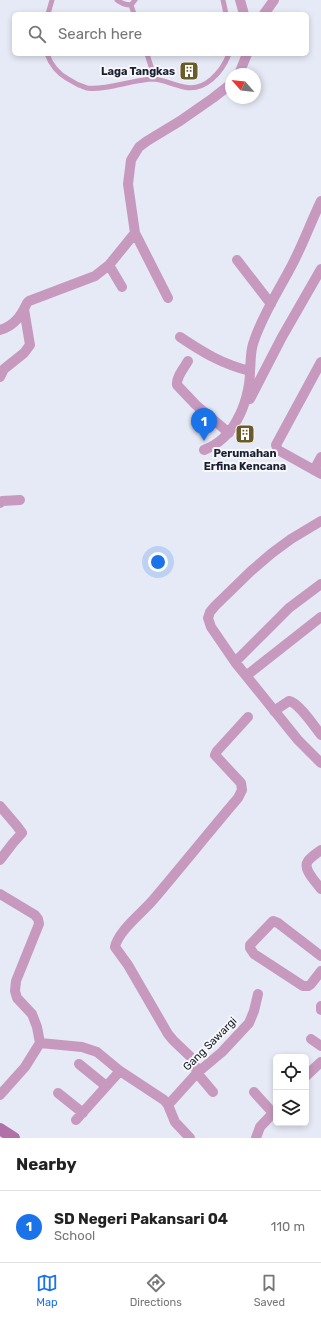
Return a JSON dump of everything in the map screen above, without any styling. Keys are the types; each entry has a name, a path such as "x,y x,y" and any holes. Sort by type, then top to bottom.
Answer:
{"street":[{"path":"240,0 243,12"},
{"path":"266,12 274,0"},
{"path":"241,68 246,56"},
{"path":"168,298 135,234 128,184 131,160 139,147 167,130 225,89"},
{"path":"231,434 249,389 250,354 253,343 271,304 293,263 321,201"},
{"path":"0,330 16,321 27,303 100,273 109,265 135,234"},
{"path":"237,260 271,304"},
{"path":"109,265 122,287"},
{"path":"204,450 214,446 231,434 282,337 321,269"},
{"path":"0,377 4,369 30,347 30,339 24,309"},
{"path":"180,338 218,360 231,366 250,371"},
{"path":"188,361 177,382 177,385 196,405 231,434"},
{"path":"321,362 276,445 278,450 318,472 321,457"},
{"path":"1,500 20,500"},
{"path":"321,521 291,539 272,553 246,576 210,612 208,618 208,623 235,662 298,740 321,763"},
{"path":"235,662 289,608 321,584"},
{"path":"246,676 321,617"},
{"path":"274,711 289,700 292,701 300,708 321,734"},
{"path":"213,1092 197,1073 193,1059 168,1034 128,964 115,947 116,942 128,925 152,901 238,798 242,790 241,784 216,755 217,751 248,717"},
{"path":"0,806 3,807 22,834 0,860"},
{"path":"321,850 308,860 306,865 307,870 321,889"},
{"path":"0,894 35,915 40,924 16,981 15,991 17,998 32,1014 37,1027 40,1043 25,1067 0,1095"},
{"path":"321,956 278,923 273,921 250,945 250,948 254,954 303,986 308,986 311,984 321,971"},
{"name":"Gang Sawargi","path":"168,1105 197,1073 222,1052 248,1023 254,1011 258,994"},
{"path":"311,1039 321,1046"},
{"path":"40,1043 90,1049 97,1052 120,1071 164,1100 168,1105 174,1122 190,1138"},
{"path":"309,1073 321,1062"},
{"path":"79,1064 106,1086"},
{"path":"58,1093 79,1116 120,1071"},
{"path":"254,1092 273,1109"},
{"path":"256,1138 260,1127 273,1113"},
{"path":"0,1129 14,1138"}],"lane":[{"path":"49,12 52,0"},
{"path":"118,0 122,3 133,2 134,12"},
{"path":"223,0 226,12"},
{"path":"48,56 51,64 60,74 74,83 88,88 155,79 185,87 195,88 204,85 212,79 222,68 228,56"},
{"path":"148,56 155,79"}],"place":[{"name":"Laga Tangkas","path":"189,71"},
{"name":"Perumahan Erfina Kencana","path":"245,434"},
{"name":"SD Negeri Pakansari 04","path":"204,441"}]}
